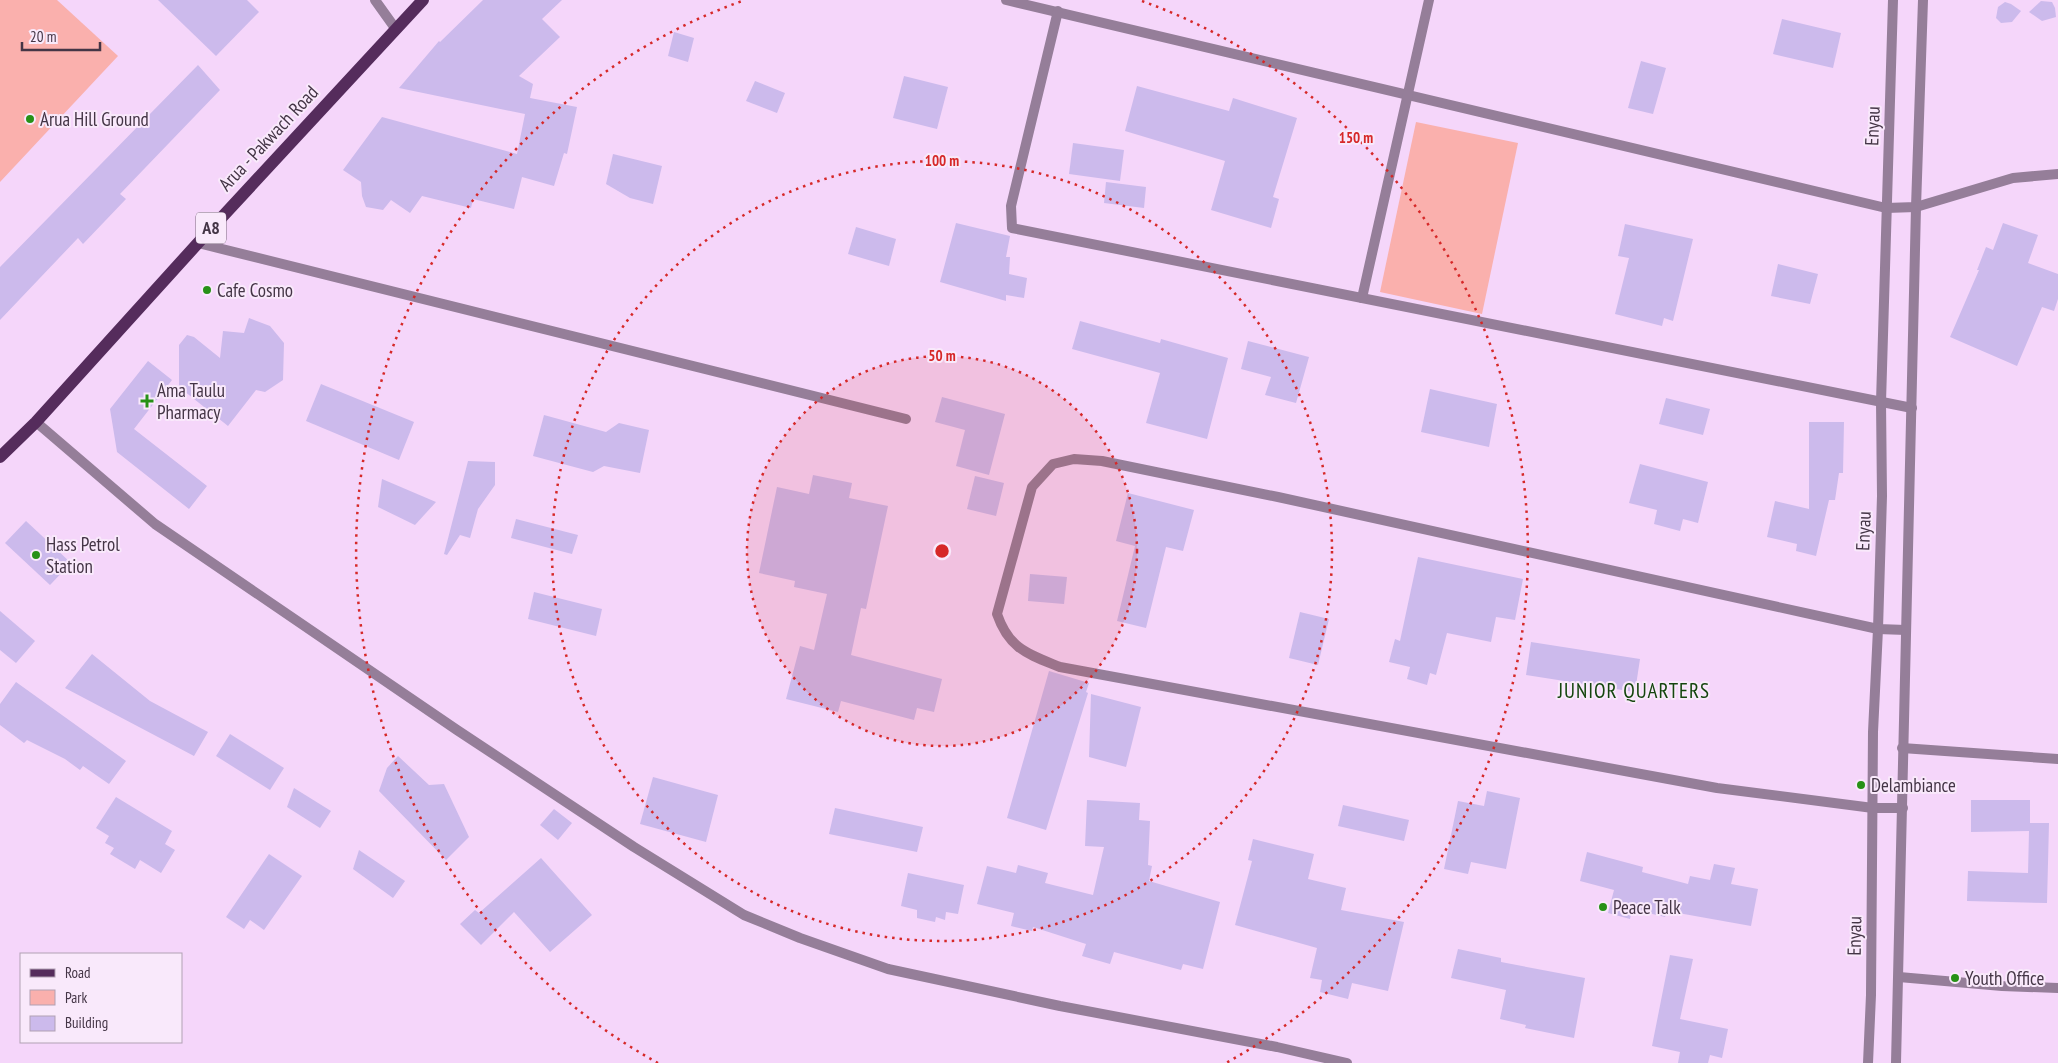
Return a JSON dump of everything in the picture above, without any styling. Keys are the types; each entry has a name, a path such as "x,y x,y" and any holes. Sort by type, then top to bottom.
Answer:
{"main road":[{"name":"Arua - Pakwach Road","path":"0,456 36,422 395,28 423,0"}],"street":[{"path":"374,0 395,28"},
{"path":"1006,0 1886,208 1916,207 2013,178 2058,174"},
{"path":"1362,298 1429,0"},
{"name":"Enyau","path":"1868,1063 1874,808 1873,732 1882,496 1881,402 1893,0"},
{"path":"1896,1063 1903,808 1902,748 1923,0"},
{"path":"1058,11 1011,206 1012,228 1912,408"},
{"path":"198,243 906,419"},
{"path":"36,422 155,524 457,730 634,847 744,914 800,938 888,969 1060,1006 1347,1063"},
{"path":"1903,808 1874,808 1717,788 1060,667 1024,653 1002,630 997,614 1032,487 1053,464 1074,460 1102,461 1278,497 1878,629 1906,630"},
{"path":"1902,748 2058,759"},
{"path":"1899,977 2002,986 2058,988"}],"green space":[{"name":"Arua Hill Ground","path":"0,0 57,0 118,56 0,182"},
{"path":"1416,122 1518,143 1482,314 1380,292"}],"building":[{"path":"158,0 247,0 259,12 216,56"},
{"path":"483,0 562,0 542,19 560,37 519,76 533,84 530,98 577,107 567,154 564,153 554,186 522,177 514,209 473,199 471,208 422,196 410,213 391,200 383,210 366,207 362,196 361,182 343,170 382,117 517,154 525,114 399,88 439,41"},
{"path":"2041,1 2052,2 2056,17 2042,21 2029,12"},
{"path":"2005,2 2021,11 2012,22 2001,23 1996,18 1998,7"},
{"path":"1782,19 1841,33 1833,68 1773,54"},
{"path":"674,32 694,38 688,62 668,56"},
{"path":"1641,61 1666,68 1653,114 1628,108"},
{"path":"198,65 220,90 120,194 126,199 83,244 78,238 0,320 0,267"},
{"path":"904,76 948,87 937,129 893,118"},
{"path":"755,81 785,93 777,113 746,101"},
{"path":"1137,86 1229,111 1233,98 1297,118 1273,197 1279,199 1271,228 1211,210 1225,161 1125,131"},
{"path":"1073,143 1124,150 1120,181 1069,174"},
{"path":"613,154 662,166 653,204 630,198 606,184"},
{"path":"1106,182 1146,187 1144,208 1104,203"},
{"path":"956,223 1010,236 1006,257 1010,257 1009,274 1027,278 1024,298 1006,295 1006,301 940,282"},
{"path":"2003,223 2038,235 2028,263 2058,274 2058,299 2054,311 2042,307 2017,366 1950,337 1979,270 1977,270 1986,247 1993,250"},
{"path":"1625,224 1693,239 1673,321 1664,318 1662,326 1615,314 1629,258 1618,256"},
{"path":"856,227 896,239 889,266 848,254"},
{"path":"1778,264 1818,274 1810,304 1771,296"},
{"path":"249,318 270,326 284,343 283,380 265,392 256,390 228,426 179,387 179,345 187,335 194,337 220,358 223,331 244,333"},
{"path":"1080,321 1160,343 1161,339 1228,358 1207,439 1146,423 1160,373 1072,349"},
{"path":"1248,341 1309,357 1296,403 1265,395 1271,377 1241,369"},
{"path":"148,361 172,380 134,429 207,486 189,509 117,452 110,409"},
{"path":"321,384 414,422 399,460 306,421"},
{"path":"1430,389 1497,404 1489,447 1421,432"},
{"path":"942,397 1005,414 989,475 956,466 965,430 935,422"},
{"path":"1666,398 1710,409 1703,435 1659,424"},
{"path":"544,415 606,432 619,423 649,430 640,473 604,466 593,472 533,456"},
{"path":"1809,422 1844,422 1843,473 1839,473 1835,500 1829,500 1816,556 1796,551 1797,544 1767,537 1775,501 1809,509"},
{"path":"468,461 495,462 495,485 478,509 470,538 460,535 447,555 444,554"},
{"path":"1640,464 1708,482 1698,523 1683,519 1680,531 1654,524 1657,510 1629,503"},
{"path":"813,475 852,483 849,498 888,506 866,609 861,608 851,655 942,679 934,712 917,708 914,720 841,701 838,712 786,699 800,646 814,650 827,594 794,587 795,581 759,573 777,487 809,494"},
{"path":"975,476 1004,483 996,516 967,509"},
{"path":"382,479 436,502 415,525 378,507"},
{"path":"1128,493 1194,510 1183,551 1166,547 1146,628 1117,621 1135,546 1116,541"},
{"path":"516,519 578,535 572,554 511,538"},
{"path":"26,521 71,563 50,585 5,543"},
{"path":"1418,557 1523,579 1515,620 1496,617 1491,642 1447,633 1436,675 1430,673 1427,685 1407,679 1410,667 1389,662 1395,639 1400,641"},
{"path":"1030,574 1067,577 1064,604 1028,601"},
{"path":"534,592 602,609 596,636 528,619"},
{"path":"0,611 35,641 16,663 0,650"},
{"path":"1300,612 1329,619 1318,665 1289,658"},
{"path":"1531,642 1640,659 1635,692 1526,675"},
{"path":"92,654 150,701 208,732 194,756 65,688"},
{"path":"1049,671 1089,683 1086,692 1088,693 1046,830 1007,818"},
{"path":"16,682 126,761 109,784 83,766 80,770 65,759 27,740 24,743 0,725 0,704"},
{"path":"1091,694 1141,707 1126,767 1089,757"},
{"path":"230,734 284,768 270,790 216,756"},
{"path":"398,756 429,785 444,784 469,837 446,860 379,791 387,768"},
{"path":"653,777 718,795 706,842 640,824"},
{"path":"294,788 331,811 320,828 287,807"},
{"path":"1487,791 1520,798 1506,869 1471,862 1468,874 1444,869 1458,801 1484,806"},
{"path":"116,797 172,831 165,844 175,850 161,873 140,860 135,869 110,854 114,848 105,843 109,836 96,828"},
{"path":"1087,800 1140,803 1139,820 1150,821 1148,865 1152,866 1149,881 1220,902 1203,969 1183,964 1181,970 1114,952 1110,964 1082,956 1086,944 1033,927 1032,931 1011,926 1014,913 977,904 987,866 1016,873 1018,865 1048,873 1045,883 1093,895 1104,847 1085,846"},
{"path":"1971,800 2030,800 2030,823 2049,823 2047,903 1967,901 1968,871 2028,873 2029,831 1971,832"},
{"path":"1343,805 1409,820 1404,841 1338,826"},
{"path":"835,808 923,827 917,852 829,834"},
{"path":"554,809 572,823 558,840 540,825"},
{"path":"1253,839 1314,854 1308,879 1346,888 1341,910 1404,922 1388,991 1352,983 1348,999 1320,992 1322,980 1310,978 1317,948 1235,925 1252,861 1248,860"},
{"path":"359,850 405,881 393,898 353,869"},
{"path":"1587,852 1643,867 1642,872 1688,884 1690,876 1710,880 1714,864 1735,868 1731,884 1758,889 1751,926 1667,911 1665,917 1632,909 1630,919 1608,913 1614,890 1580,881"},
{"path":"269,854 302,876 264,930 250,920 244,929 226,917"},
{"path":"541,858 592,915 550,952 514,912 481,945 460,924 475,910 479,913"},
{"path":"908,873 964,885 958,914 946,912 945,920 936,917 935,922 917,918 917,910 901,906"},
{"path":"1458,949 1501,958 1501,962 1585,978 1574,1038 1525,1028 1526,1025 1500,1019 1506,990 1451,978"},
{"path":"1670,955 1693,959 1680,1019 1728,1029 1722,1058 1710,1055 1708,1063 1678,1063 1680,1052 1652,1046"}],"place":[{"name":"Arua Hill Ground","path":"30,119"},
{"name":"Cafe Cosmo","path":"207,290"},
{"name":"Ama Taulu Pharmacy","path":"147,401"},
{"name":"Hass Petrol Station","path":"36,555"},
{"name":"Delambiance","path":"1861,785"},
{"name":"Peace Talk","path":"1603,907"},
{"name":"Youth Office","path":"1955,978"}],"district":[{"name":"JUNIOR QUARTERS","path":"1634,691"}]}
